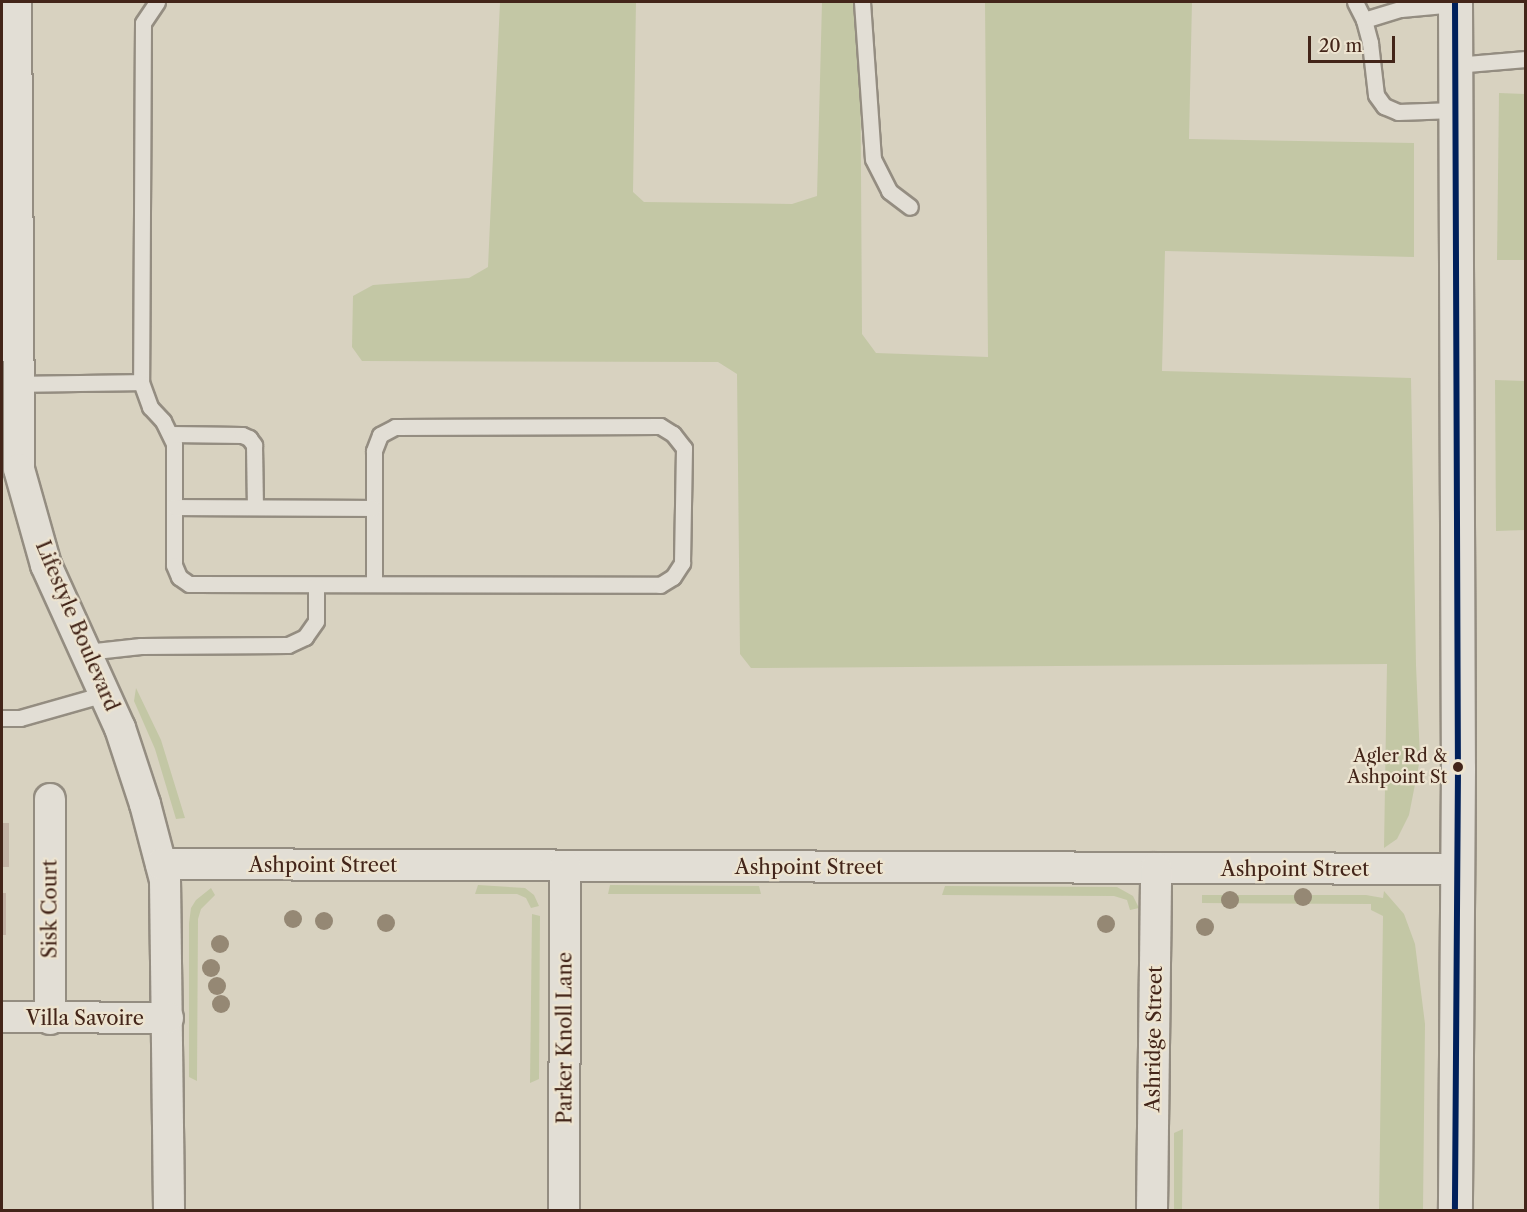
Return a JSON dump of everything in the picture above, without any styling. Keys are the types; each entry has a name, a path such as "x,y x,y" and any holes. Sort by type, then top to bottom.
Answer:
{"main road":[{"path":"1455,3 1457,869 1455,1210"}],"street":[{"name":"Lifestyle Boulevard","path":"16,2 12,378 19,469 46,565 120,728 146,804 165,880 169,1210"},
{"name":"Sisk Court","path":"50,799 50,1019"},
{"name":"Ashpoint Street","path":"161,864 1457,869"},
{"name":"Parker Knoll Lane","path":"564,1210 565,866"},
{"name":"Ashridge Street","path":"1152,1210 1156,868"},
{"name":"Villa Savoire","path":"2,1017 168,1018"}],"lane":[{"path":"157,2 144,23 141,381 150,407 171,434 174,444 174,565 179,577 189,584 660,585 673,577 682,563 684,448 673,434 660,426 396,427 380,435 374,452 374,584"},
{"path":"862,2 873,159 889,191 910,207"},
{"path":"1354,2 1364,20 1370,43 1376,95 1384,106 1398,112 1455,110"},
{"path":"1364,20 1401,9 1455,3"},
{"path":"1455,65 1526,58"},
{"path":"12,378 141,381"},
{"path":"171,434 242,435 249,438 254,445 255,507"},
{"path":"174,507 373,508"},
{"path":"86,652 141,646 288,645 305,638 316,621 316,585"},
{"path":"2,718 21,718 104,694"}],"green space":[{"path":"500,2 636,2 633,192 644,202 792,204 817,196 822,2 860,2 862,334 876,353 988,357 985,2 1192,2 1189,139 1414,143 1414,257 1165,251 1162,371 1411,378 1420,759 1409,815 1397,839 1384,848 1387,664 751,668 740,654 737,374 718,362 362,361 352,347 353,296 373,285 469,278 488,267"},
{"path":"1499,93 1525,94 1525,260 1497,260"},
{"path":"1495,380 1525,381 1525,530 1496,531"},
{"path":"136,688 161,740 185,818 176,819 155,749 134,701"},
{"path":"478,885 525,888 534,895 539,906 531,908 526,898 517,894 475,894"},
{"path":"610,885 759,886 761,894 608,894"},
{"path":"945,886 1117,887 1133,896 1139,908 1130,910 1127,900 1114,896 942,895"},
{"path":"211,888 215,895 201,909 198,919 197,1081 189,1077 189,923 191,908 196,900"},
{"path":"1384,891 1404,914 1415,944 1425,1024 1423,1210 1379,1210 1383,916 1371,910 1371,904 1202,903 1202,895 1366,895 1383,898"},
{"path":"532,914 540,916 539,1079 530,1083"},
{"path":"1183,1129 1182,1210 1174,1210 1174,1133"}],"building":[{"path":"2,823 9,823 9,867 2,867"},
{"path":"2,893 6,893 6,935 2,935"}],"transit line":[{"path":"1455,2 1458,768 1455,1210"}],"place":[{"name":"Agler Rd & Ashpoint St","path":"1458,767"}]}
